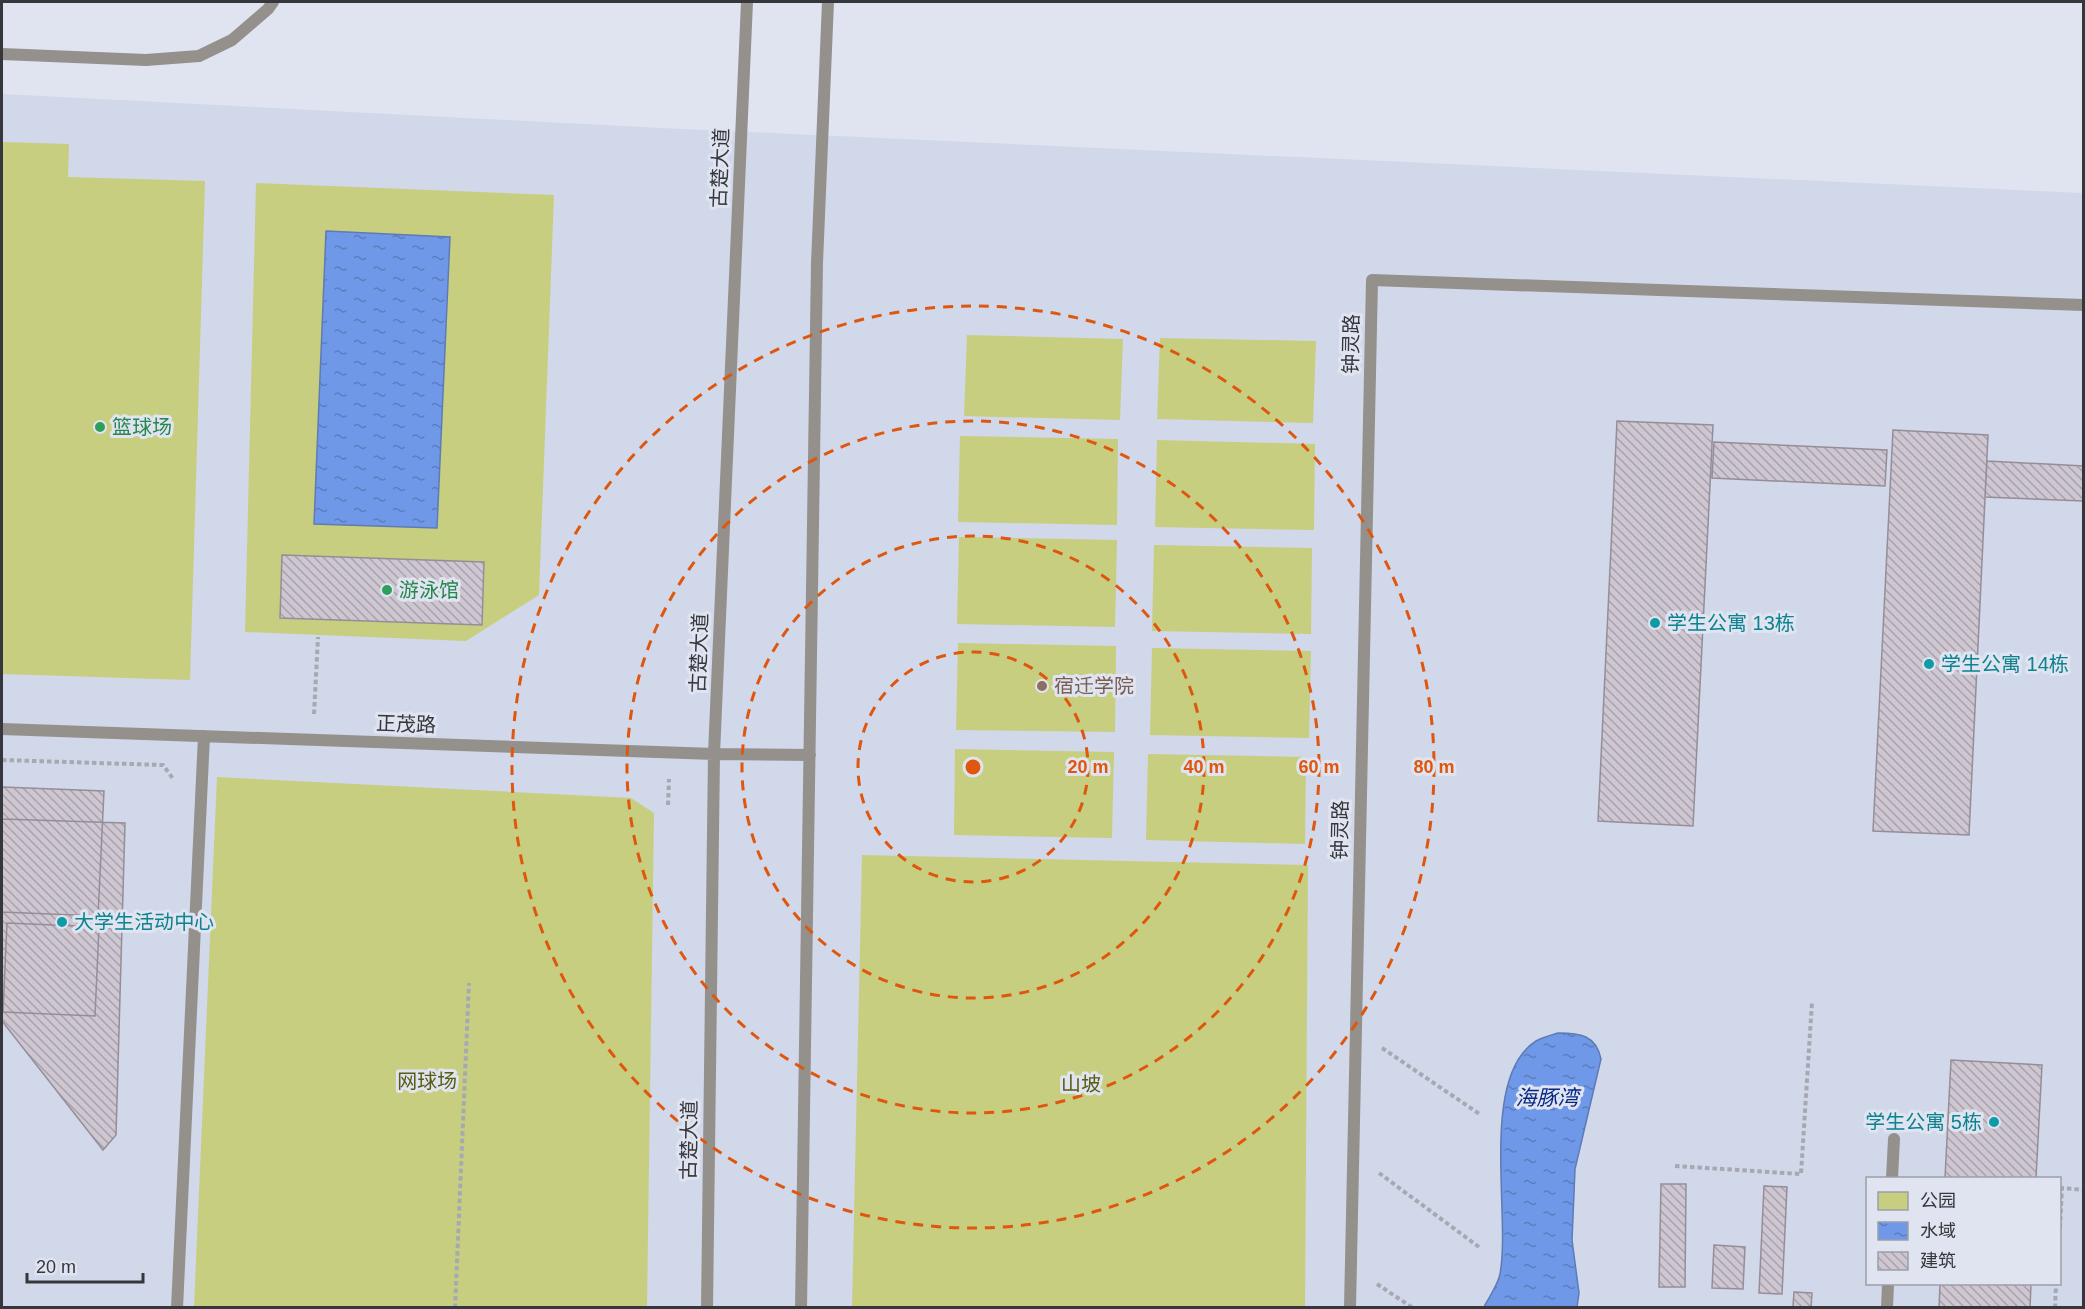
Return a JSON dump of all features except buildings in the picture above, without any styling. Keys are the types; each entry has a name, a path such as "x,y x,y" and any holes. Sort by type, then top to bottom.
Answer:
{"lane":[{"path":"2,54 146,60 199,56 232,40 273,2"},
{"name":"古楚大道","path":"707,1308 714,754 747,2"},
{"path":"801,1308 817,263 828,2"},
{"name":"钟灵路","path":"1350,1308 1372,280 2084,305"},
{"name":"正茂路","path":"2,729 714,754 810,755"},
{"path":"177,1308 204,736"},
{"path":"1892,1177 1894,1139"},
{"path":"1887,1308 1888,1285"}],"path":[{"path":"314,715 318,637"},
{"path":"2,760 163,765 177,784"},
{"path":"455,1308 469,983"},
{"path":"1675,1166 1801,1174 1812,1002"},
{"path":"1382,1048 1481,1115"},
{"path":"1379,1173 1479,1246"},
{"path":"2061,1208 2062,1188 2084,1190"},
{"path":"1377,1284 1413,1308"},
{"path":"2055,1308 2056,1285"}],"shaded area":[{"name":"宿迁学院","path":"2,94 662,128 2083,193 2083,1307 2,1307"}],"green space":[{"name":"篮球场","path":"2,142 69,144 68,177 205,181 190,680 2,674"},
{"path":"256,183 554,195 539,595 466,641 245,632"},
{"path":"967,335 1123,339 1120,420 964,416"},
{"path":"1160,338 1316,341 1313,423 1157,419"},
{"path":"960,436 1118,439 1117,525 958,522"},
{"path":"1157,440 1315,444 1314,530 1155,527"},
{"path":"959,537 1117,540 1115,627 957,624"},
{"path":"1154,545 1312,548 1311,634 1152,631"},
{"path":"958,643 1116,646 1115,732 956,730"},
{"path":"1152,648 1311,651 1309,738 1150,735"},
{"path":"955,749 1114,752 1112,838 954,835"},
{"path":"1148,754 1306,757 1305,844 1146,840"},
{"name":"网球场","path":"217,777 631,798 654,813 647,1307 194,1307"},
{"name":"山坡","path":"862,855 1308,865 1305,1307 852,1307"}],"water":[{"path":"326,231 450,237 437,528 314,524"},
{"name":"海豚湾","path":"1558,1033 1580,1035 1591,1040 1599,1051 1601,1059 1575,1169 1572,1240 1579,1293 1577,1307 1484,1307 1500,1274 1502,1115 1508,1084 1519,1059 1536,1041"}],"place":[{"name":"篮球场","path":"100,427"},
{"name":"游泳馆","path":"387,590"},
{"name":"学生公寓 13栋","path":"1655,623"},
{"name":"学生公寓 14栋","path":"1929,664"},
{"name":"宿迁学院","path":"1042,686"},
{"name":"大学生活动中心","path":"62,922"},
{"name":"学生公寓 5栋","path":"1994,1122"}]}
